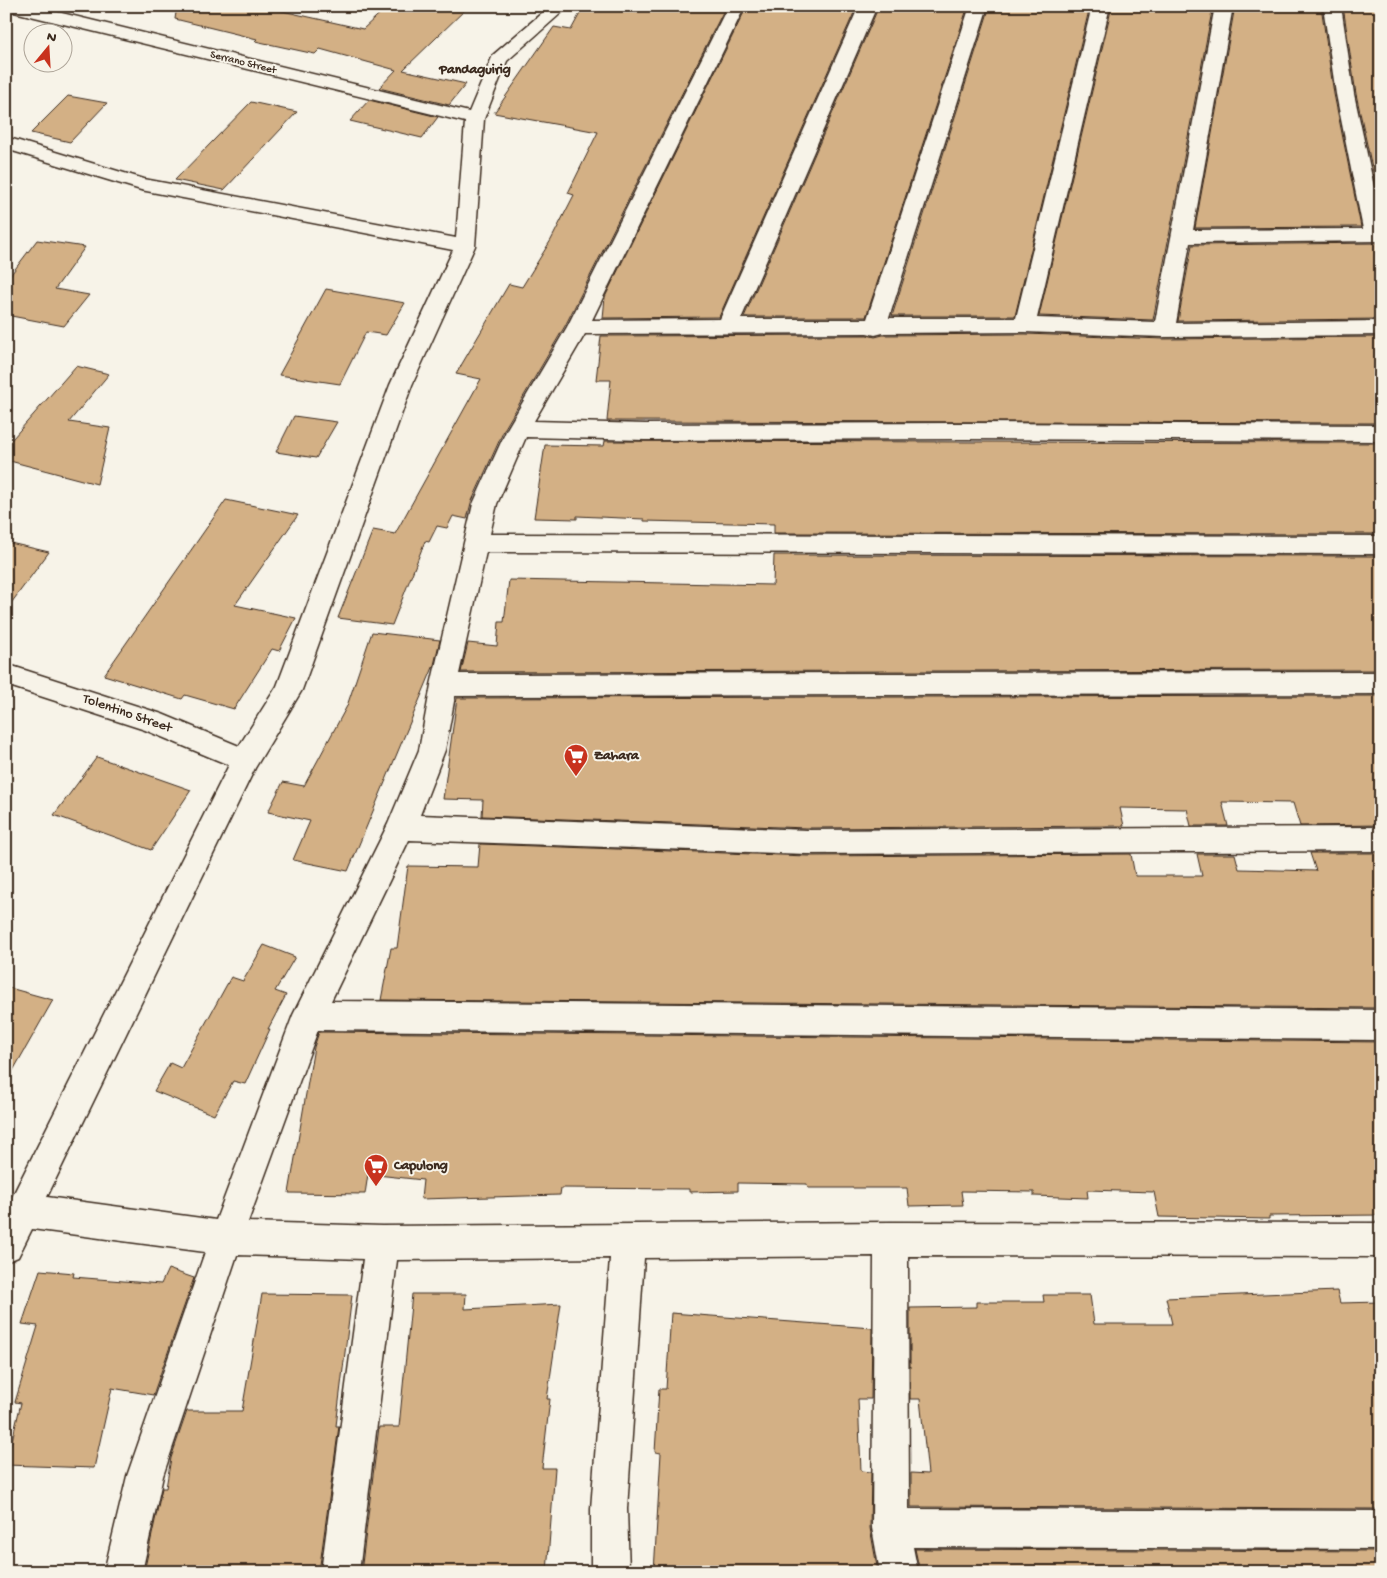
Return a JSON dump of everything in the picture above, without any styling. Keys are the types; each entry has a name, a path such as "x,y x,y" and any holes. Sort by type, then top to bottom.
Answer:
{"street":[{"name":"Serrano Street","path":"10,6 475,119"},
{"path":"6,1245 245,760 289,690 401,385 465,246 475,119 500,59 561,6"},
{"path":"123,1572 145,1476 226,1238 308,1014 401,827 432,750 444,685 485,504 518,428 578,327 737,6"},
{"path":"727,327 868,6"},
{"path":"875,328 979,6"},
{"path":"1025,325 1101,6"},
{"path":"1164,330 1224,6"},
{"path":"1180,237 1377,235 1345,94 1332,6"},
{"path":"6,143 141,184 465,246"},
{"path":"578,327 875,328 1025,325 1164,330 1381,328"},
{"path":"518,428 580,431 806,433 1025,431 1247,434 1381,433"},
{"path":"477,543 1381,545"},
{"name":"Tolentino Street","path":"6,674 153,722 245,760"},
{"path":"444,685 1381,683"},
{"path":"401,827 807,842 1381,839"},
{"path":"308,1014 1381,1025"},
{"path":"24,1211 226,1238 382,1242 891,1239 1381,1240"},
{"path":"891,1239 891,1528 899,1572"},
{"path":"610,1572 609,1509 628,1240"},
{"path":"340,1572 382,1242"},
{"path":"891,1528 1381,1530"}],"building":[{"path":"177,6 260,6 363,29 388,6 469,6 403,70 466,84 449,105 379,88 396,70 320,49 315,54 255,41 257,39 175,19"},
{"path":"584,6 638,12 639,6 726,6 565,326 505,428 471,503 467,519 453,516 447,528 437,526 429,542 425,541 392,625 338,618 373,530 395,534 481,379 456,374 509,284 522,287 551,240 574,195 568,193 598,132 494,113 554,27 571,30"},
{"path":"747,6 857,6 719,317 603,318 605,297"},
{"path":"879,6 968,6 866,317 744,317"},
{"path":"990,6 1090,6 1015,316 892,316"},
{"path":"1112,6 1213,6 1153,320 1039,316"},
{"path":"1235,6 1321,6 1334,94 1361,227 1195,228"},
{"path":"1343,6 1381,6 1381,209 1356,94"},
{"path":"68,96 107,103 70,142 31,133"},
{"path":"369,100 438,117 422,138 350,121"},
{"path":"251,102 297,112 224,190 175,180"},
{"path":"37,240 85,247 55,289 89,295 64,326 6,315 6,281"},
{"path":"1381,243 1381,319 1178,321 1192,245"},
{"path":"326,289 405,303 386,335 366,332 340,384 279,375"},
{"path":"1025,334 1164,339 1381,337 1381,423 607,421 611,380 596,380 601,336 867,335 875,337 883,335"},
{"path":"76,366 109,374 69,422 110,428 97,484 6,460 6,446"},
{"path":"294,416 337,422 316,458 276,452"},
{"path":"605,441 1381,443 1381,534 774,533 774,524 644,521 644,519 577,516 577,519 534,518 545,445 604,446"},
{"path":"226,500 298,515 235,605 296,618 279,651 272,649 234,709 185,695 182,699 104,675"},
{"path":"6,542 49,552 6,610"},
{"path":"774,555 1381,556 1381,670 461,672 468,643 497,646 499,622 504,622 509,580 773,585"},
{"path":"372,632 440,640 434,665 348,871 293,860 310,821 268,812 283,782 304,786 347,706"},
{"path":"1381,696 1381,825 1300,826 1293,803 1222,802 1228,826 1191,826 1187,809 1120,808 1124,826 807,828 482,816 483,800 443,799 457,698"},
{"path":"97,757 191,790 151,850 54,815"},
{"path":"480,844 807,856 1131,854 1135,876 1202,876 1197,854 1235,854 1239,869 1316,871 1310,853 1381,853 1381,1008 381,1000 391,948 397,948 408,866 478,867"},
{"path":"264,945 295,957 275,991 286,995 268,1029 270,1029 245,1084 233,1081 214,1115 154,1091 170,1063 181,1068 231,977 243,981"},
{"path":"6,987 53,1000 6,1083"},
{"path":"319,1032 1381,1042 1381,1215 1269,1216 1269,1219 1159,1217 1154,1192 1087,1190 1088,1198 1034,1196 1034,1192 961,1191 963,1205 909,1206 907,1188 808,1188 807,1184 738,1183 738,1191 689,1192 689,1189 561,1188 560,1195 421,1199 423,1180 368,1174 365,1194 289,1193 314,1047"},
{"path":"168,1269 194,1278 153,1395 112,1388 94,1468 6,1465 21,1403 15,1402 38,1326 22,1324 40,1270 74,1273 73,1277 161,1284"},
{"path":"1337,1291 1340,1303 1381,1302 1381,1509 911,1507 911,1473 928,1474 920,1399 910,1399 910,1308 976,1307 976,1302 1044,1302 1043,1295 1090,1295 1094,1324 1172,1324 1166,1298"},
{"path":"262,1294 352,1295 336,1426 339,1426 319,1572 144,1572 162,1488 166,1488 171,1458 187,1411 242,1411"},
{"path":"412,1294 466,1294 465,1309 561,1304 547,1399 550,1399 542,1468 555,1468 547,1572 361,1572 379,1427 399,1427"},
{"path":"671,1313 872,1328 871,1399 858,1399 861,1471 871,1472 870,1528 878,1572 654,1572 661,1453 655,1452 659,1389 666,1389"},
{"path":"915,1549 1381,1551 1381,1572 920,1572"}],"place":[{"name":"Zahara","path":"576,777"},
{"name":"Capulong","path":"376,1187"}],"district":[{"name":"Pandaguirig","path":"475,70"}]}
